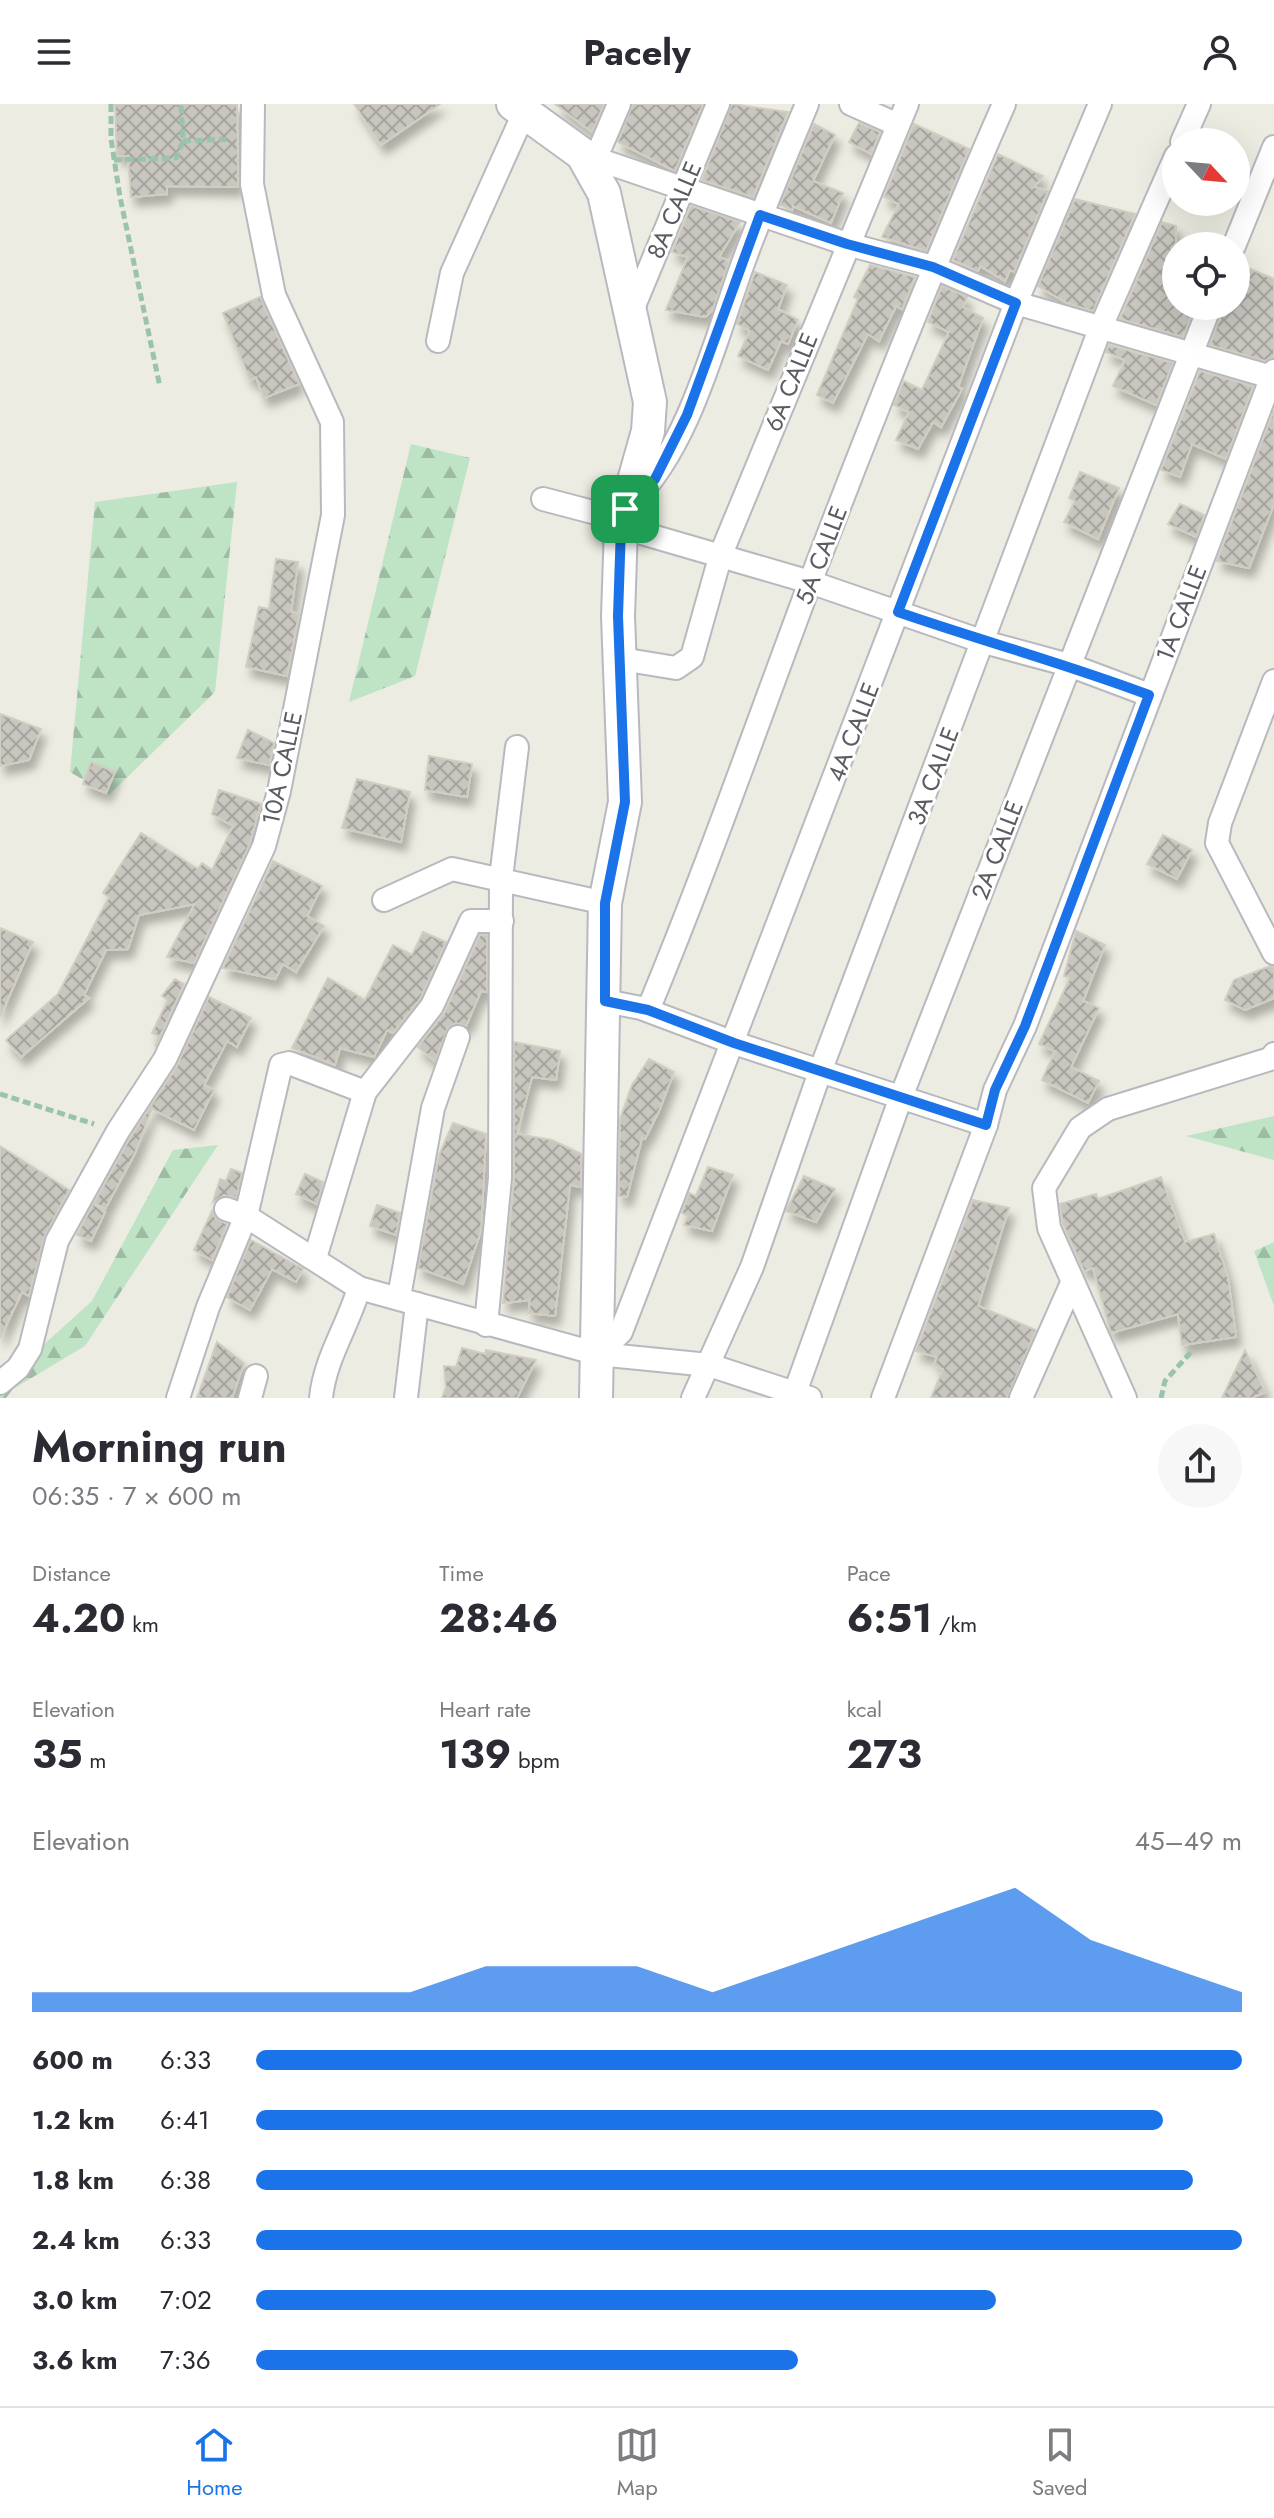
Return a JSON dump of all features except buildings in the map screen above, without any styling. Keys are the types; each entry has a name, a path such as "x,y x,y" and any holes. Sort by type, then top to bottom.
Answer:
{"street":[{"name":"10A CALLE","path":"0,1383 18,1368 30,1349 57,1241 118,1131 165,1059 264,846 279,791 333,515 332,422 274,295 252,184 249,138 253,104"},
{"path":"596,1398 605,903 625,802 618,616 623,519 648,431 650,402 604,193 591,150 619,104"},
{"name":"8A CALLE","path":"630,316 718,104"},
{"path":"623,519 655,479 687,415 760,215 807,104"},
{"path":"851,104 902,114"},
{"name":"5A CALLE","path":"648,1010 706,870 810,582 933,267 1004,104"},
{"name":"4A CALLE","path":"598,1354 621,1332 1016,303 1100,104"},
{"path":"1188,128 1199,104"},
{"path":"438,341 452,273 518,108 591,150 682,191 847,244 933,267 1016,303 1191,355 1273,374"},
{"name":"6A CALLE","path":"621,659 676,668 692,657 721,554 902,114"},
{"path":"1240,232 1274,147"},
{"name":"3A CALLE","path":"693,1398 752,1267 821,1069 1100,329 1162,188"},
{"name":"2A CALLE","path":"799,1396 901,1097 1205,320"},
{"name":"1A CALLE","path":"883,1398 986,1125 995,1090 1025,1026 1273,374"},
{"path":"543,499 623,519 984,642 1069,665 1149,695"},
{"path":"1274,681 1225,809 1217,843 1274,953"},
{"path":"486,1325 500,1178 501,878 517,747"},
{"path":"384,900 452,869 605,903"},
{"path":"315,1258 365,1092 432,1006 471,921 502,921"},
{"path":"605,1001 648,1010 734,1043 986,1125"},
{"path":"406,1398 408,1301 433,1108 458,1037"},
{"path":"1125,1398 1049,1228 1044,1188 1080,1128 1108,1109 1270,1059 1274,1054"},
{"path":"178,1398 281,1065 289,1063 365,1092"},
{"path":"236,1213 315,1258 359,1288 598,1354 709,1365 799,1396"},
{"path":"1021,1398 1072,1283"},
{"path":"321,1398 327,1363 351,1317 359,1288"},
{"path":"250,1398 256,1376"}],"path":[{"path":"111,104 114,160 160,387"},
{"path":"114,160 176,158 183,141 181,104"},
{"path":"183,141 249,138"},
{"path":"0,1094 118,1131"},
{"path":"1161,1398 1165,1381 1191,1352"}],"green space":[{"path":"411,444 470,458 415,676 349,702"},
{"path":"237,482 215,692 109,795 70,772 95,502"},
{"path":"1274,1116 1274,1160 1186,1136"},
{"path":"218,1145 85,1346 13,1389 6,1398 0,1398 0,1384 92,1301 173,1150"},
{"path":"1274,1242 1274,1306 1254,1251"}],"route":[{"path":"760,215 847,244 933,267 1016,303 898,612 984,642 1069,665 1149,695 1025,1026 995,1090 986,1125 734,1043 648,1010 605,1001 605,903 625,802 618,616 621,527 625,509 655,479 687,415 760,215"}]}
